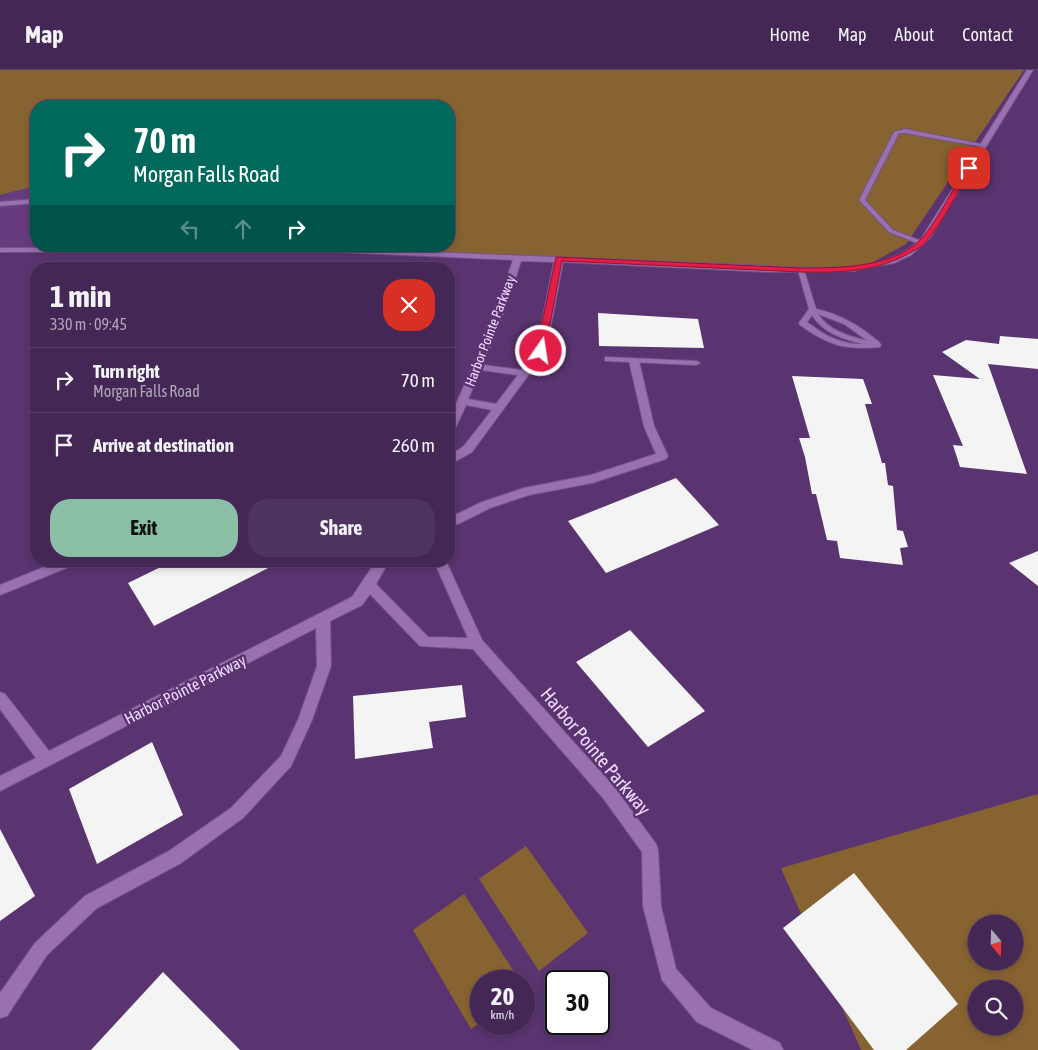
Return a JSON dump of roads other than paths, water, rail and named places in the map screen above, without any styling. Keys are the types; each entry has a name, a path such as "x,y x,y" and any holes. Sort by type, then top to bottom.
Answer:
{"street":[{"path":"390,252 801,270 839,270 876,265 895,259 922,243 1030,70"},
{"path":"0,250 30,249"},
{"name":"Harbor Pointe Parkway","path":"455,417 506,297 518,257"},
{"path":"455,457 468,449 541,351 559,259"},
{"path":"455,520 486,505 528,491 592,480 662,456 649,426 634,361"},
{"path":"477,367 526,373"},
{"path":"462,401 499,408"},
{"path":"0,590 53,567"},
{"name":"Harbor Pointe Parkway","path":"0,784 357,601 380,567"},
{"name":"Harbor Pointe Parkway","path":"443,567 477,644 609,793 650,850 652,906 668,974 704,1015 773,1050"},
{"path":"369,585 425,642 477,644"},
{"path":"0,1009 41,949 91,902 175,857 237,813 286,761 305,720 324,666 323,618"},
{"path":"0,698 46,760"}],"lane":[{"path":"922,243 890,231 862,200 897,132 905,131 982,145"},
{"path":"0,204 30,201"},
{"path":"801,270 812,310 821,323 845,338 877,345"},
{"path":"812,310 803,322 820,336 843,347 852,348 877,345"},
{"path":"812,310 829,313 857,326 877,345"},
{"path":"608,359 696,364"}]}
